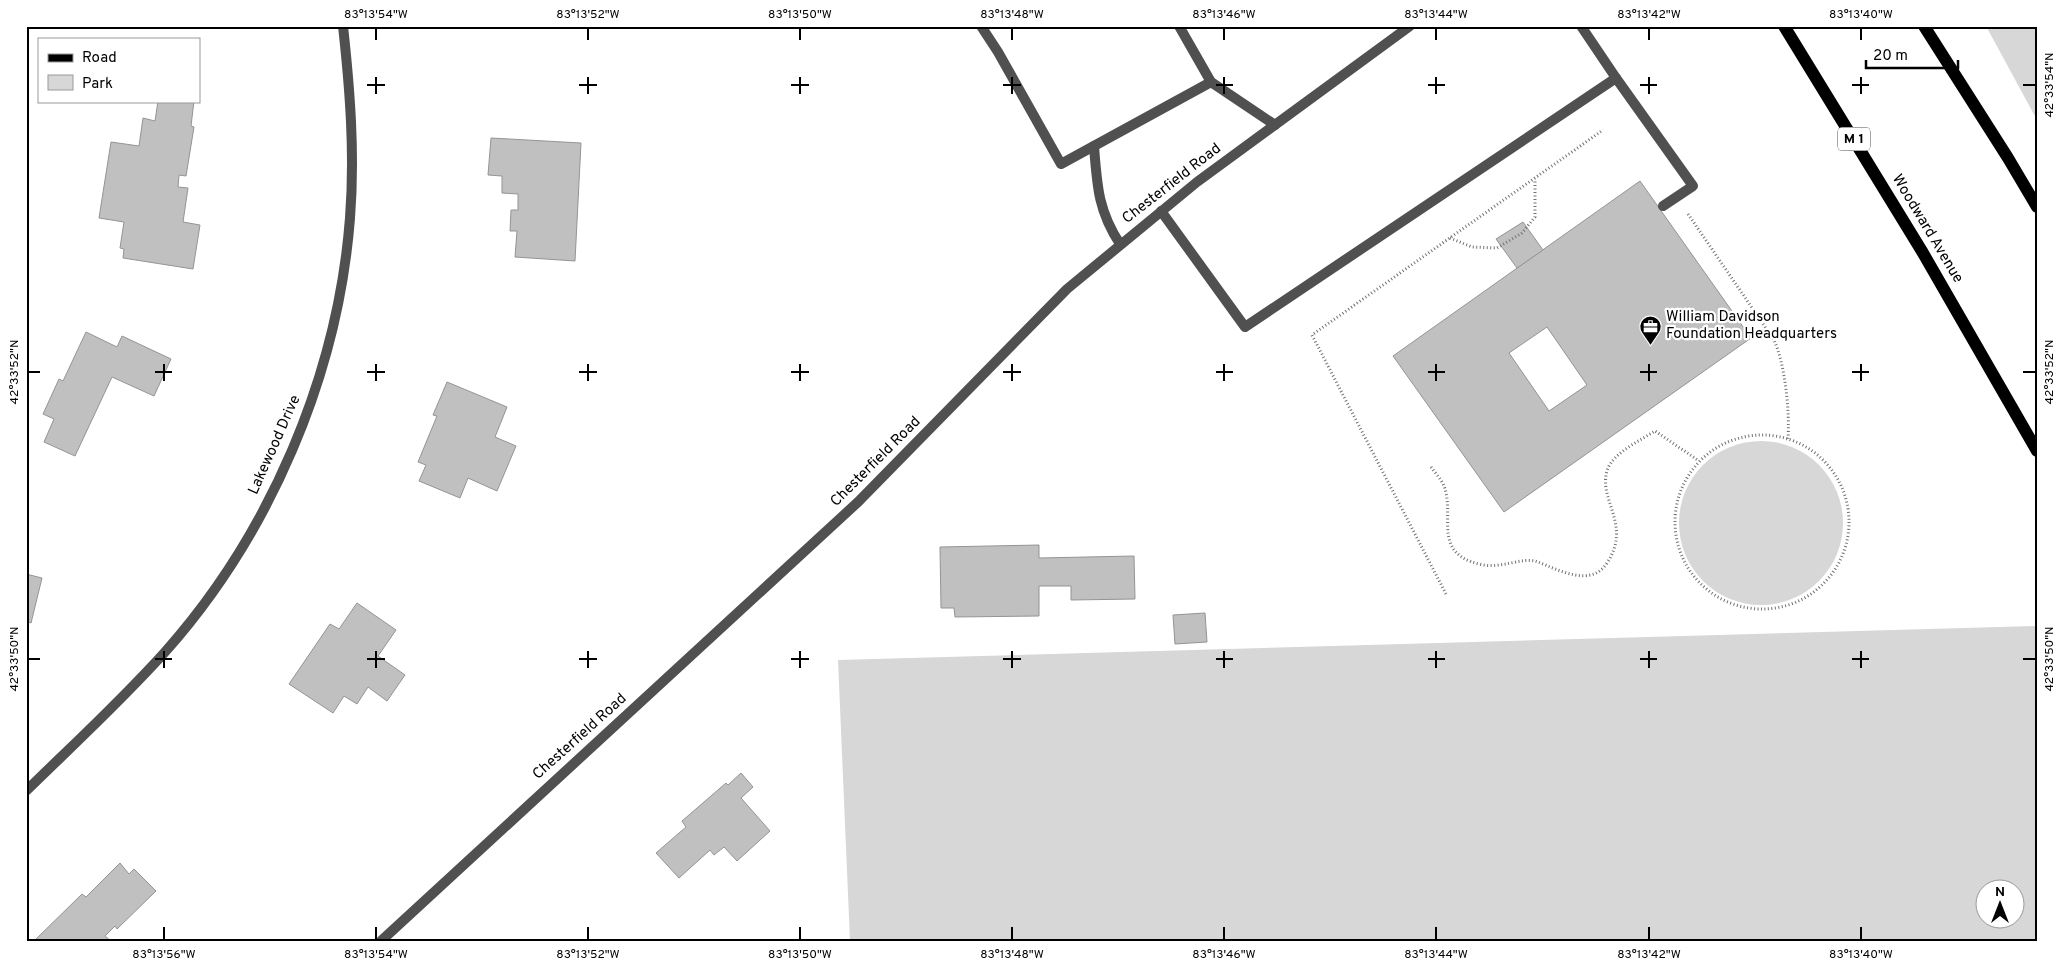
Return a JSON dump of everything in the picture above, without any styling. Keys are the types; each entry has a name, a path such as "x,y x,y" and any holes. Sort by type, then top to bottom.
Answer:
{"main road":[{"name":"Woodward Avenue","path":"1784,26 1923,253 2037,451"},
{"path":"1924,26 2037,207"}],"street":[{"name":"Lakewood Drive","path":"26,791 165,652 227,570 263,510 281,473 314,393 323,362 344,264 352,170 350,108 343,26"},
{"path":"981,26 1062,164 1212,82"},
{"path":"1179,26 1212,82 1275,125"},
{"name":"Chesterfield Road","path":"381,941 837,522 1067,289 1162,211 1410,26"},
{"path":"1581,26 1693,186 1663,206"},
{"path":"1162,211 1245,327 1616,78"},
{"path":"1094,146 1097,193 1103,212 1120,244"}],"path":[{"path":"1446,594 1312,335 1603,130"},
{"path":"1449,238 1472,246 1497,248 1522,233 1534,217 1534,178"},
{"path":"1676,198 1774,340 1782,357 1790,422 1788,439"},
{"path":"1431,467 1445,488 1448,503 1446,519 1449,542 1458,554 1476,564 1490,567 1529,560 1570,574 1590,576 1605,567 1614,553 1617,538 1616,521 1606,484 1608,469 1616,458 1655,431 1700,461"},
{"path":"1752,436 1788,439 1805,446 1820,457 1833,471 1842,486 1848,504 1850,522 1848,540 1842,558 1833,574 1806,598 1790,606 1772,610 1753,610 1735,606 1718,599 1704,588 1691,574 1676,542 1674,523 1681,487 1690,471 1700,461 1717,447 1734,439 1752,436"}],"green space":[{"path":"1986,26 2037,26 2037,120"},
{"path":"1769,441 1785,444 1800,451 1813,459 1825,471 1840,499 1843,523 1842,539 1837,554 1825,575 1813,587 1785,602 1753,605 1737,602 1722,595 1709,587 1697,575 1682,547 1679,515 1682,499 1689,484 1697,471 1709,459 1737,444"},
{"path":"2037,626 2037,941 850,941 838,660"}],"building":[{"path":"158,102 194,102 191,126 194,127 186,176 179,175 178,187 188,188 183,222 200,225 193,269 123,258 124,249 120,248 124,222 99,218 111,142 139,146 143,118 155,121"},
{"path":"491,138 581,143 575,261 515,257 517,231 510,231 511,210 518,210 518,194 502,193 502,176 488,175"},
{"name":"William Davidson Foundation Headquarters","path":"1640,181 1751,338 1504,512 1393,356","holes":["1547,327 1587,385 1549,411 1509,353"]},
{"path":"1523,222 1543,250 1517,268 1496,239"},
{"path":"86,332 117,347 122,336 171,359 154,396 112,377 75,456 44,442 54,419 43,414 59,379 63,381"},
{"path":"447,382 507,407 495,437 516,446 497,491 468,478 460,498 419,481 426,465 418,462 437,416 433,415"},
{"path":"1039,545 1039,558 1134,556 1135,599 1071,600 1071,586 1039,586 1039,616 955,617 954,608 941,608 940,547"},
{"path":"26,574 42,578 31,623 26,621"},
{"path":"357,603 396,630 378,656 405,675 387,701 368,687 357,704 344,696 333,713 289,684 330,624 339,629"},
{"path":"1205,613 1207,642 1175,644 1173,615"},
{"path":"741,773 753,787 741,798 770,831 737,861 724,847 714,855 710,850 679,878 656,853 686,827 682,821 726,783 728,785"},
{"path":"120,863 129,874 134,869 156,891 117,929 115,926 105,936 111,941 34,941 82,894 86,897"}],"place":[{"name":"William Davidson Foundation Headquarters","path":"1650,345"}]}
